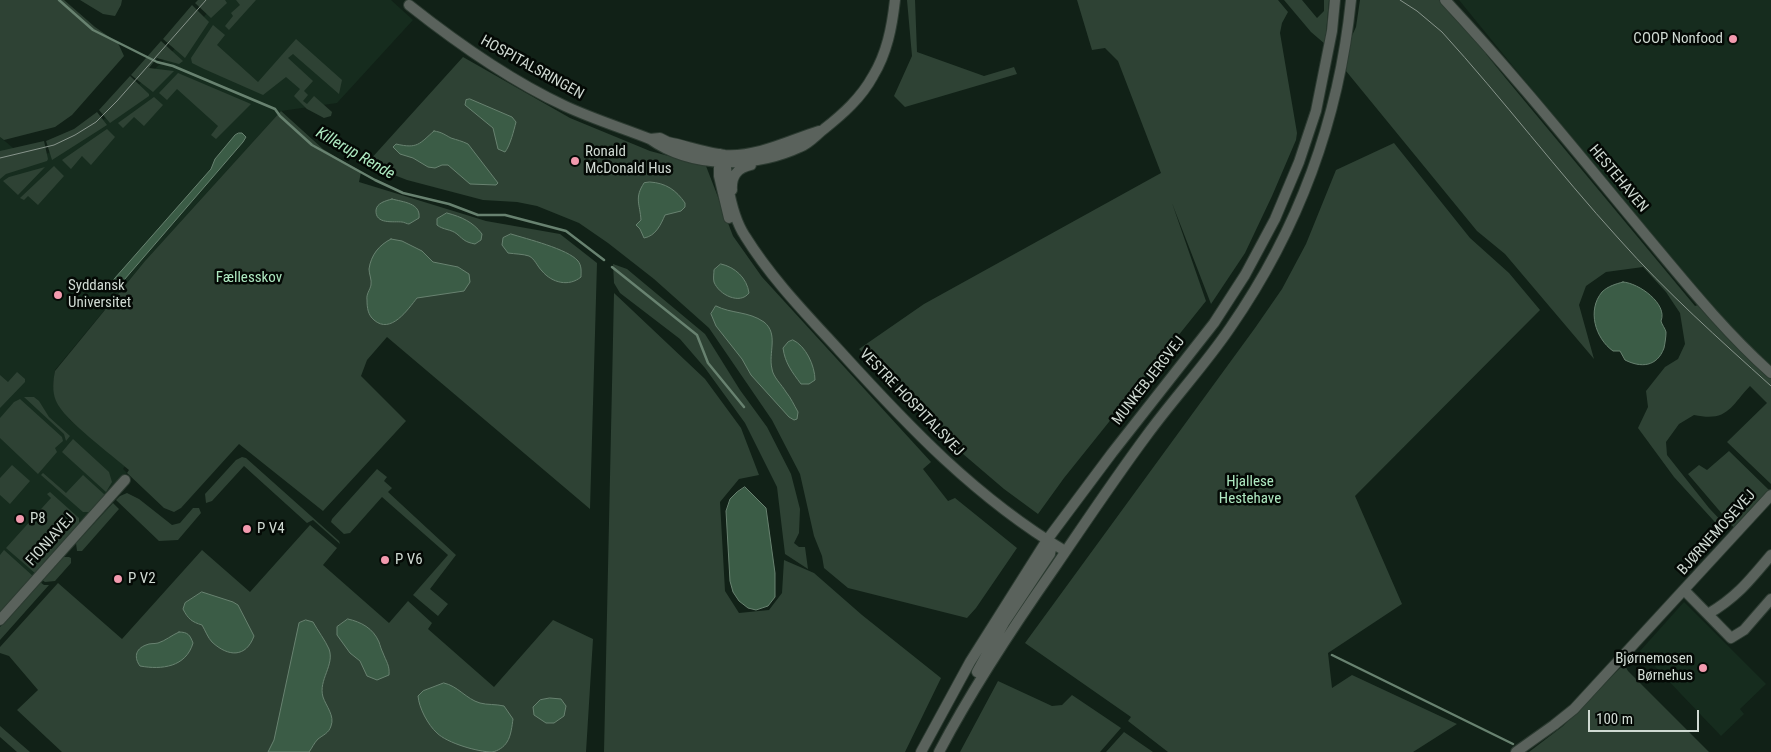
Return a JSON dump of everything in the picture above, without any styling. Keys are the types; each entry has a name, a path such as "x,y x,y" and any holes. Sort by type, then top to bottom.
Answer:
{"street":[{"name":"HOSPITALSRINGEN","path":"409,5 464,47 531,88 565,106 650,139 661,147 681,155 743,162 774,156 802,146 814,139 864,91 874,76 886,50 895,0"},
{"name":"MUNKEBJERGVEJ","path":"921,752 970,662 1047,540 1112,453 1214,323 1245,276 1271,227 1299,162 1316,111 1332,31 1335,0"},
{"name":"MUNKEBJERGVEJ","path":"940,750 1001,645 1065,551 1147,434 1230,329 1268,270 1286,236 1315,166 1334,100 1344,53 1351,0"},
{"name":"HESTEHAVEN","path":"1446,0 1500,60 1699,301 1746,351 1771,373"},
{"name":"HOSPITALSRINGEN","path":"721,159 763,150 823,130"},
{"path":"756,254 738,210 732,186 733,179 742,168 765,162 774,156"},
{"name":"VESTRE HOSPITALSVEJ","path":"721,159 734,213 743,234 756,254 798,304 892,408 939,455 1009,514 1065,551"},
{"name":"FIONIAVEJ","path":"0,620 125,480"},
{"name":"BJØRNEMOSEVEJ","path":"1516,752 1574,709 1771,495"},
{"path":"940,750 944,729 967,688 1004,623 1050,554 1051,549 1047,540"},
{"path":"1708,614 1727,603 1740,591 1771,555"},
{"name":"BJØRNEMOSEVEJ","path":"1684,590 1732,638 1744,630 1771,599"}],"shaded area":[{"name":"Syddansk Universitet","path":"219,0 391,0 413,20 337,103 281,111 145,261 55,370 53,385 57,402 70,420 125,466 123,469 127,473 0,615 0,137 30,162 91,132 169,55"},
{"path":"1459,0 1771,0 1771,367 1701,297"},
{"path":"470,99 512,117 516,122 505,152 498,149 493,128 465,105 466,100"},
{"path":"434,131 468,144 498,183 496,185 470,184 448,165 435,168 428,167 413,158 400,154 393,147 396,144 414,146"},
{"path":"239,133 246,137 243,142 118,287 115,289 112,287 112,282 115,278 211,169 215,159 235,135"},
{"path":"650,182 670,188 682,198 685,207 681,211 665,215 655,232 644,238 636,225 641,220 638,197 644,183"},
{"path":"392,199 414,206 419,213 419,218 409,224 386,221 379,218 376,210 378,206"},
{"path":"447,213 462,218 475,226 482,234 481,240 475,244 469,242 455,232 437,225 437,219"},
{"path":"511,234 566,252 578,261 581,277 566,283 556,281 546,275 529,256 508,253 502,245 503,238"},
{"path":"391,239 402,241 422,251 433,262 458,267 469,274 470,282 464,291 417,298 404,314 393,323 380,324 372,318 368,309 367,296 371,287 369,269 376,251"},
{"path":"721,264 731,268 743,278 749,293 745,297 730,297 717,287 714,280 714,270"},
{"path":"1623,282 1630,283 1644,290 1656,301 1662,314 1661,321 1666,332 1664,348 1657,359 1648,364 1631,363 1625,360 1620,351 1613,351 1602,339 1595,323 1594,315 1597,299 1609,287"},
{"path":"716,306 758,318 768,327 772,338 771,363 773,372 798,412 797,419 794,420 789,417 751,375 742,359 716,326 711,314"},
{"path":"793,340 806,352 811,363 815,380 809,384 801,384 785,358 783,348 788,342"},
{"path":"745,487 766,508 775,573 775,597 768,606 756,610 748,608 739,601 733,592 730,581 726,511 730,499"},
{"path":"202,592 238,605 254,636 251,643 241,652 230,652 218,647 212,642 202,625 189,618 183,609 185,603"},
{"name":"Bjørnemosen Børnehus","path":"1684,602 1766,684 1740,709 1744,714 1721,736 1640,651"},
{"path":"348,619 370,629 376,637 388,664 389,675 377,680 367,676 360,661 350,653 337,635 337,627"},
{"path":"306,620 313,622 329,649 330,661 322,691 331,715 331,726 309,752 268,752 274,740 299,623"},
{"path":"179,632 188,634 193,643 185,657 179,662 165,667 140,666 136,657 142,647 161,642"},
{"path":"444,683 454,687 475,701 483,704 504,706 513,719 509,737 504,746 492,752 479,750 448,740 434,730 422,711 418,696 423,691"},
{"path":"550,698 561,699 566,706 564,716 554,723 546,723 534,715 533,707 540,700"}],"green space":[{"path":"0,0 64,0 95,27 118,43 124,56 72,115 55,127 4,140 0,137"},
{"path":"80,0 122,0 115,16 103,14"},
{"path":"198,0 225,0 227,3 211,18 195,3"},
{"path":"236,0 256,0 229,30 225,26 233,16 231,13 240,5"},
{"path":"907,0 915,0 917,52 984,76 1014,67 1017,74 905,107 894,96 912,56"},
{"path":"1077,0 1278,0 1288,12 1282,23 1280,33 1297,133 1296,140 1272,196 1245,253 1211,304 1172,203 1206,301 1064,478 1038,514 1004,489 949,442 859,349 924,304 1161,173 1118,61 1105,48 1092,50"},
{"path":"1284,0 1302,0 1317,18 1324,11 1324,0 1329,0 1325,44 1311,32"},
{"path":"1360,0 1439,0 1487,52 1486,54 1508,81 1695,306 1698,305 1735,345 1771,378 1771,484 1727,442 1767,403 1750,386 1727,411 1714,416 1694,415 1679,424 1666,442 1667,455 1709,508 1726,526 1728,531 1723,531 1674,477 1638,428 1648,407 1646,391 1665,367 1678,359 1685,344 1680,313 1666,292 1643,267 1606,272 1586,286 1579,305 1594,359 1505,254 1477,231 1346,71"},
{"path":"192,5 209,22 185,58 163,39"},
{"path":"213,25 225,35 217,45 258,82 296,39 342,80 339,94 293,54 288,58 313,81 304,91 308,95 303,101 307,104 314,96 332,112 331,116 324,118 307,109 294,96 300,89 286,77 263,95 192,63 191,58"},
{"path":"161,41 183,61 179,64 157,58 149,68 174,71 153,92 131,75"},
{"path":"463,57 570,118 650,151 706,166 733,236 762,277 931,462 923,469 948,501 955,498 1017,548 976,608 967,618 848,588 824,568 822,556 814,536 800,474 772,420 709,328 654,279 608,243 579,223 537,206 517,202 483,200 407,180 389,173 369,161"},
{"path":"178,73 251,104 216,139 211,135 218,126 177,89 167,100 159,93"},
{"path":"130,76 149,96 110,123 99,110"},
{"path":"154,97 163,105 144,126 134,117 123,128 118,123"},
{"name":"Fællesskov","path":"281,111 323,149 361,172 359,182 486,221 560,234 597,263 590,509 387,337 367,360 361,376 406,421 323,511 239,444 181,508 174,512 164,508 127,473 129,470 89,437 61,409 54,394 53,382 55,371 145,261"},
{"path":"97,112 107,125 52,160 46,141 74,129"},
{"path":"107,129 115,137 91,165 82,156 71,169 62,160"},
{"path":"44,141 47,161 6,174 0,179 0,151"},
{"name":"Hjallese Hestehave","path":"1394,143 1470,238 1509,273 1540,310 1355,496 1402,604 1328,653 1332,688 1352,675 1457,724 1413,752 1168,752 1128,721 1131,717 1025,643 1282,289 1306,244 1336,170"},
{"path":"54,166 64,176 38,205 28,196 24,200 20,198"},
{"path":"45,167 18,195 3,181 9,177"},
{"path":"613,264 627,269 705,334 740,390 767,427 791,474 800,509 799,533 794,543 799,547 805,547 808,569 785,554 777,487 745,423 705,368 680,339 620,293 614,283"},
{"path":"614,293 705,379 741,428 759,475 739,479 720,502 725,591 739,613 769,610 782,593 784,560 814,573 862,615 941,678 905,752 604,752"},
{"path":"17,372 25,379 25,382 0,408 0,375 8,382"},
{"path":"24,397 34,397 39,401 49,417 70,436 66,441 64,434"},
{"path":"20,399 62,437 63,441 55,448 57,452 38,474 0,438 0,418 14,402"},
{"path":"73,439 109,472 112,482 106,492 62,452"},
{"path":"1729,451 1770,491 1735,529 1688,474 1699,465 1707,470"},
{"path":"242,457 246,458 339,541 340,544 313,520 307,523 244,466 212,501 206,503 205,494 236,460"},
{"path":"12,465 30,481 10,504 0,495 0,478"},
{"path":"377,469 387,477 384,481 392,488 388,492 456,555 430,589 448,604 438,616 413,595 448,555 382,497 350,533 344,534 331,522"},
{"path":"43,473 66,493 83,475 105,495 91,512 83,512 41,475"},
{"path":"50,492 79,518 79,526 36,574 6,548 51,498 47,494"},
{"path":"127,493 139,499 172,525 180,523 193,508 199,508 201,513 178,540 159,541 116,500"},
{"path":"113,503 119,509 82,551 77,551 76,543"},
{"path":"310,525 337,548 323,565 389,623 408,601 432,623 428,629 494,687 553,620 593,639 586,752 62,752 17,710 38,690 9,656 0,653 0,647 58,583 122,639 202,550 250,592"},
{"path":"4,550 34,577 0,615 0,555"},
{"path":"62,557 71,558 71,563 55,581 45,582 42,580"},
{"path":"40,582 44,585 49,585 0,640 0,627"},
{"path":"1624,664 1628,671 1709,752 1529,752 1563,726"},
{"path":"998,681 1052,706 1062,705 1072,695 1121,728 1100,752 960,752"},
{"path":"0,726 30,752 17,752 0,737"},
{"path":"1124,732 1153,752 1106,752"}],"waterway":[{"name":"Killerup Rende","path":"59,0 93,30 157,62 173,66 275,109 280,116 312,145 375,180 403,193 449,204 478,215 505,215 566,231 604,260"},
{"name":"Killerup Rende","path":"612,267 697,335 708,363 744,407"},
{"path":"1332,655 1513,744"}],"tram line":[{"path":"0,158 54,145 96,122 117,101 206,0"},
{"path":"1400,0 1417,11 1442,32 1596,214 1655,278 1771,386"}],"place":[{"name":"COOP Nonfood","path":"1733,39"},
{"name":"Ronald McDonald Hus","path":"575,161"},
{"name":"Syddansk Universitet","path":"58,295"},
{"name":"P8","path":"20,519"},
{"name":"P V4","path":"247,529"},
{"name":"P V6","path":"385,560"},
{"name":"P V2","path":"118,579"},
{"name":"Bjørnemosen Børnehus","path":"1703,668"}]}
